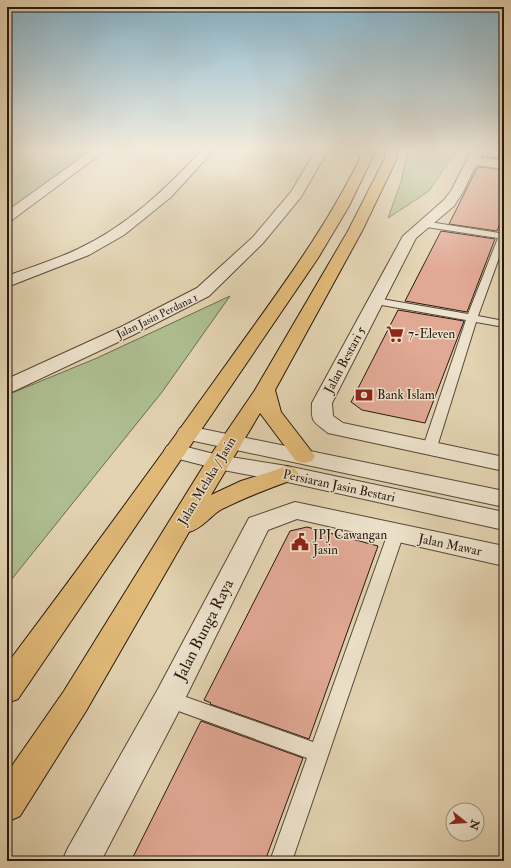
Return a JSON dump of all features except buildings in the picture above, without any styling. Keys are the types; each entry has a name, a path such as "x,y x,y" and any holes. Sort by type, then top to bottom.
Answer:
{"main road":[{"path":"7,689 333,224 348,191"},
{"name":"Jalan Melaka / Jasin","path":"7,804 75,701 264,390 355,231 375,191"},
{"path":"264,390 270,412 304,456"},
{"path":"176,534 212,504 249,487 287,474"}],"street":[{"path":"7,218 45,191"},
{"path":"7,282 84,252 112,237 141,217 170,191"},
{"name":"Jalan Jasin Perdana 1","path":"7,388 127,331 203,292 263,234 298,191"},
{"name":"Jalan Bestari 5","path":"458,191 449,202 410,236 322,403 322,418 336,428 504,464"},
{"name":"Persiaran Jasin Bestari","path":"181,442 225,452 287,474 504,521"},
{"name":"Persiaran Jasin Bestari","path":"225,452 304,456 504,499"},
{"name":"Jalan Bunga Raya","path":"81,861 169,699 258,524 295,510 396,534"},
{"name":"Jalan Mawar","path":"396,534 504,556"}],"lane":[{"path":"423,224 504,234 472,318 430,447"},
{"path":"376,301 504,324"},
{"path":"281,861 396,534"},
{"path":"169,699 319,753"}],"green space":[{"path":"7,191 38,191 7,211"},
{"path":"398,191 429,191 429,191 388,218"},
{"path":"230,296 162,392 7,585 7,395 97,358"}],"place":[{"name":"7-Eleven","path":"395,334"},
{"name":"Bank Islam","path":"364,395"},
{"name":"JPJ Cawangan Jasin","path":"300,542"}]}
